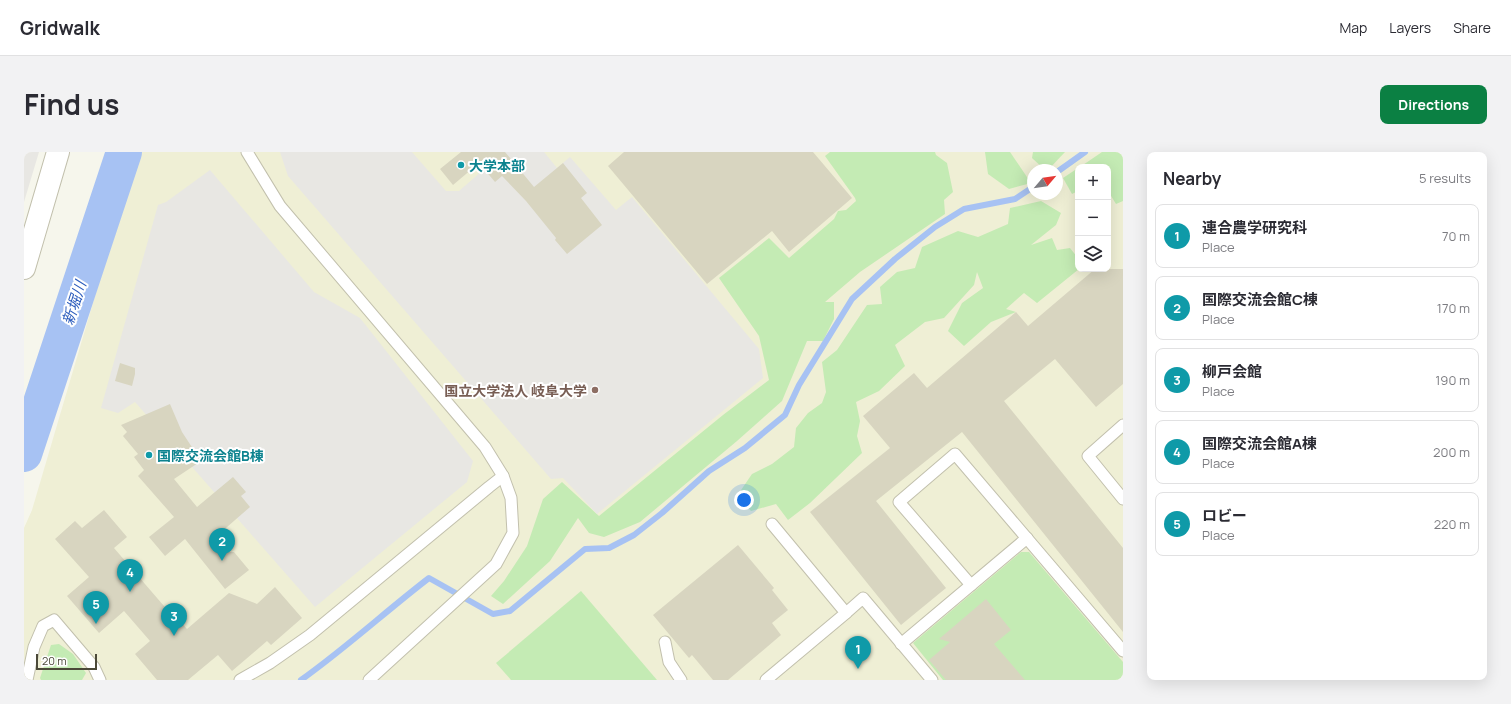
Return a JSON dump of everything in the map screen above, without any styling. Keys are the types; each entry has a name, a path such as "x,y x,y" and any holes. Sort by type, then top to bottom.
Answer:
{"street":[{"path":"24,268 58,152"}],"lane":[{"path":"247,152 280,206 485,446 503,476 511,498 513,533 496,564 369,680"},
{"path":"1123,425 1088,456 1123,499"},
{"path":"971,585 899,502 955,454 1123,651"},
{"path":"240,680 270,663 310,635 503,476"},
{"path":"772,524 846,613"},
{"path":"901,644 1027,538"},
{"path":"766,680 863,598 932,680"},
{"path":"27,680 34,647 43,626 54,620 94,667 100,680"},
{"path":"665,642 669,662 681,680"}],"shaded area":[{"path":"24,152 39,152 24,202"},
{"name":"国立大学法人 岐阜大学","path":"130,152 1123,152 1123,680 24,680 24,528 32,510 128,184"},
{"path":"280,152 412,152 446,191 459,191 504,152 544,152 557,168 570,157 616,210 632,197 759,349 763,378 597,514 563,478 551,479 288,176"},
{"path":"210,170 314,292 360,318 473,461 467,482 315,607 135,402 118,413 101,408 158,205 166,202"}],"green space":[{"path":"830,152 935,152 936,155 947,163 953,192 944,200 945,214 860,272 825,302 834,302 834,319 823,341 807,341 782,401 737,441 640,522 604,537 589,533 578,518 550,561 503,604 491,596 504,581 527,546 543,499 562,482 599,516 723,415 769,380 759,336 719,278 769,238 789,258 834,219 838,211 846,210 856,201 825,156"},
{"path":"985,152 1010,152 1027,177 1027,184 1009,189 988,174"},
{"path":"1033,152 1065,152 1054,164 1038,164 1032,158"},
{"path":"1102,152 1123,152 1123,201 1116,204 1111,196 1111,164 1084,164"},
{"path":"1075,170 1075,192 1072,194 1063,178"},
{"path":"1041,201 1061,213 1056,225 1031,245 1052,238 1057,250 1070,248 1075,254 1075,272 1037,303 1024,293 1006,309 1016,312 991,322 964,346 948,331 962,303 983,288 977,272 974,285 944,318 925,322 895,345 905,366 879,391 856,402 860,421 857,436 862,453 810,503 788,520 776,504 751,511 737,496 752,474 772,464 794,447 796,428 808,413 822,403 826,392 822,362 837,350 867,305 882,304 880,287 897,272 915,268 922,247 958,231 978,237 1008,224 1010,208"},
{"path":"1021,552 1029,552 1123,662 1123,680 943,680 913,643"},
{"path":"581,591 657,680 511,680 496,663"},
{"path":"59,644 73,654 86,673 82,680 41,680 40,678 51,645"}],"building":[{"path":"461,152 505,152 534,187 563,163 587,193 581,198 602,225 567,254 526,201 502,176 495,182 479,163 453,185 440,169"},
{"path":"624,152 813,152 852,198 789,252 772,231 707,284 608,166"},
{"path":"1111,269 1123,269 1123,384 1096,407 1055,359 1004,401 1123,548 1123,632 962,432 876,501 946,588 901,625 810,512 890,448 863,416 914,373 927,388 1016,312 1028,326 1091,272 1111,272"},
{"path":"120,363 135,368 132,386 115,381"},
{"path":"170,404 182,432 201,461 174,479 197,507 233,477 246,492 241,496 250,507 219,534 224,541 222,552 234,552 249,570 225,589 185,539 165,556 149,537 174,517 138,476 144,470 134,457 138,454 123,436 127,432 121,425"},
{"path":"104,510 127,537 114,548 176,620 178,619 187,629 229,593 257,604 275,587 302,618 271,645 267,641 232,671 218,655 188,680 157,680 135,654 150,641 124,611 99,633 67,596 89,577 55,539 75,521 82,528"},
{"path":"738,545 774,588 772,590 788,610 772,623 781,635 728,680 713,680 692,655 689,658 653,615"},
{"path":"986,599 1011,630 994,644 1025,680 946,680 929,660 950,642 939,639"}],"waterway":[{"name":"新堀川","path":"24,454 124,152"},
{"path":"1063,168 1085,152"},
{"path":"301,680 429,578 493,614 510,611 585,549 609,548 634,535 662,513 709,471 745,448 785,415 799,385 852,299 895,259 935,227 964,209 1015,199 1027,191"}],"place":[{"name":"大学本部","path":"461,165"},
{"name":"国立大学法人 岐阜大学","path":"595,390"},
{"name":"国際交流会館B棟","path":"149,455"},
{"name":"国際交流会館C棟","path":"222,561"},
{"name":"国際交流会館A棟","path":"130,592"},
{"name":"ロビー","path":"96,624"},
{"name":"柳戸会館","path":"174,636"},
{"name":"連合農学研究科","path":"858,669"}]}
